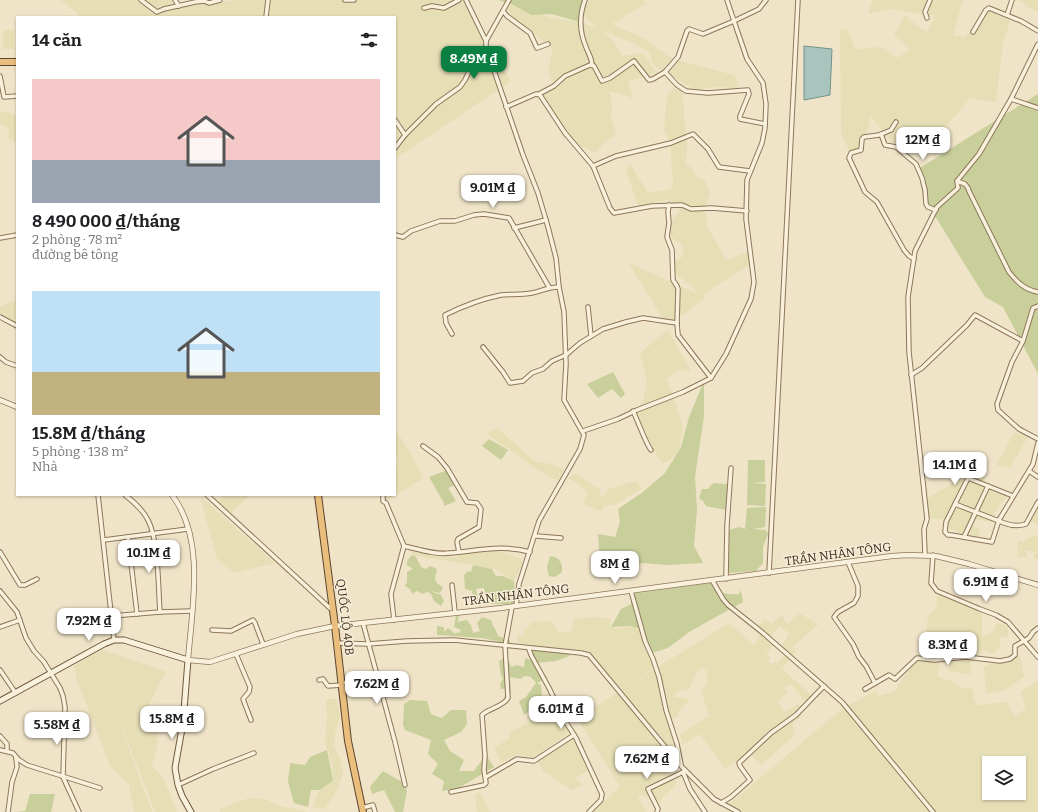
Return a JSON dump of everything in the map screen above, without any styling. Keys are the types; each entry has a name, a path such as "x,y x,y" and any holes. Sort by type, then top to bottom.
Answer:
{"highway":[{"path":"0,62 16,62"},
{"name":"QUỐC LỘ 40B","path":"318,496 348,741 362,810"}],"main road":[{"path":"0,701 50,672 114,640 124,640 188,660 183,723 175,768 178,785 182,796 191,812"}],"street":[{"path":"141,0 157,12 164,9 204,1 209,3 220,0"},
{"path":"175,0 179,6"},
{"path":"267,16 268,0"},
{"path":"345,0 354,0"},
{"path":"424,8 432,6 444,8 459,0"},
{"path":"451,792 484,785 486,783 482,715 504,703 508,698 505,646 519,584 540,521 580,449 584,435 564,400 566,355 564,312 559,287 556,258 546,220 538,193 486,47 486,41 466,0"},
{"path":"486,41 509,0"},
{"path":"585,0 581,12 580,23 583,40 592,60 592,65 602,81 610,78 634,61 649,80 653,79 665,72 677,59 689,29 703,34 759,9 766,0"},
{"path":"583,432 683,392 711,378 726,354 750,299 754,282 746,219 747,180 762,143 766,104 763,83 747,59 727,0"},
{"path":"770,573 798,0"},
{"path":"927,18 925,12 930,0"},
{"path":"1007,15 1012,0"},
{"path":"973,32 988,8 1021,21 1038,31"},
{"path":"503,11 507,16 530,33 537,48 548,44"},
{"path":"925,555 924,529 927,519 909,352 908,297 915,250 936,210 958,188 958,182 979,154 1011,99 1038,44"},
{"path":"396,147 405,135 436,104 460,87 475,59 486,47"},
{"path":"506,106 539,94 554,86 565,76 592,65"},
{"path":"665,72 677,85 686,91 708,92 748,90 749,94 740,119 765,124"},
{"path":"0,76 4,97"},
{"path":"539,94 565,132 593,166 612,212 616,213 652,206 669,205 682,205 692,209 712,208 746,211"},
{"path":"0,98 16,96"},
{"path":"1011,99 1038,108"},
{"path":"396,122 405,135"},
{"path":"896,122 892,130 882,134 863,137 861,150 851,153 849,156 849,161 865,192 876,201 904,250 914,260"},
{"path":"593,166 621,155 672,143 693,134 708,149 719,167 750,171"},
{"path":"882,134 885,145 896,147 918,166 926,190 927,206 936,210"},
{"path":"958,182 965,184 968,188 1009,272 1017,282 1032,291 1038,292"},
{"path":"669,205 667,237 672,250 673,280 678,289 678,335 711,378"},
{"path":"396,235 402,237 411,231 422,229 440,221 455,220 474,215 484,214 509,218 549,287"},
{"path":"514,228 546,220"},
{"path":"0,238 16,235"},
{"path":"452,334 446,323 445,315 469,304 503,295 532,293 549,287 559,287"},
{"path":"588,306 591,336"},
{"path":"1038,306 1033,308 1023,342 1008,371 997,406 998,410 1008,417 1019,429 1038,439"},
{"path":"911,375 922,368 967,325 975,315 1003,329 1014,338 1023,342"},
{"path":"0,317 16,325"},
{"path":"483,348 510,383 523,381 532,373 543,369 552,360 566,355 580,343 603,329 643,318 677,323"},
{"path":"0,358 16,366"},
{"path":"0,400 16,407"},
{"path":"633,411 651,450"},
{"path":"1013,496 968,478 946,522 945,532 948,535 991,543 999,520 1033,464 1038,443"},
{"path":"423,446 438,457 447,468 467,502 477,503 481,509 479,527 458,539 457,542 459,552"},
{"path":"726,579 727,526 731,468"},
{"path":"1029,471 1038,477"},
{"path":"964,537 988,486"},
{"path":"98,496 114,640"},
{"path":"126,496 148,518 155,542 160,612"},
{"path":"173,496 184,515 195,561 188,660"},
{"path":"208,496 333,611"},
{"path":"383,496 383,501 386,503 404,546 391,594 394,620"},
{"path":"955,504 1012,525 1020,526 1026,524 1038,502"},
{"path":"104,540 188,529"},
{"path":"128,536 137,614"},
{"path":"536,536 561,538"},
{"path":"404,546 440,553 504,549 530,552"},
{"path":"0,552 1,558 20,585 25,585 37,578"},
{"path":"933,555 931,583 933,587 938,591 980,609 996,614 1008,622 1038,657"},
{"name":"TRẦN NHÂN TÔNG","path":"188,660 210,662 297,634 335,626 514,606 892,556 933,555 969,564 1038,586"},
{"path":"848,562 858,586 858,596 854,603 838,612 834,617 853,644 875,683"},
{"path":"712,580 723,600 728,605 845,705 933,812"},
{"path":"452,585 455,612"},
{"path":"0,591 15,609 28,643 50,672 62,693 65,707 63,776 79,812"},
{"path":"631,591 645,641 659,677 666,710 683,772 690,789 705,812"},
{"path":"112,616 192,611"},
{"path":"0,627 20,620"},
{"path":"212,630 231,631 253,620 263,644"},
{"path":"363,623 405,785"},
{"path":"865,689 889,675 895,679 917,658 932,660 966,657 992,660 1010,659 1014,656 1015,646 1030,638 1033,632 1038,628"},
{"path":"337,643 368,644 454,640 581,653 591,656 681,766 702,788 721,803 738,812"},
{"path":"529,648 531,655 579,744 602,796 601,800 589,812"},
{"path":"236,654 250,687 249,692 243,699 251,720"},
{"path":"0,670 15,692"},
{"path":"319,680 324,679 328,686 378,679"},
{"path":"721,803 731,797 750,780 739,763 771,733 796,716 824,686"},
{"path":"486,777 517,760 534,761 574,735"},
{"path":"0,736 7,744 6,751"},
{"path":"0,750 15,754 18,759 16,758 17,766 12,782 8,812"},
{"path":"178,785 254,753"},
{"path":"16,758 27,765 100,788"},
{"path":"657,812 658,809 648,789 683,772"},
{"path":"362,810 373,805 375,812"}],"shaded area":[{"path":"61,0 138,0 153,12 156,12 139,0 173,0 169,8 193,4 240,0 463,0 511,81 396,158 396,16 80,16"},
{"path":"589,0 644,0 645,4 612,24 643,38 673,59 734,75 740,88 717,87 695,90 652,64 650,53 633,43 604,31 615,44 622,56 643,53 656,72 645,77 628,81 633,98 609,91 612,102 611,117 616,135 605,142 595,153 564,137 542,95 553,88 548,70 553,49 509,13 507,4 552,18 583,23 599,29 582,14"},
{"path":"872,0 931,0 935,2 936,0 963,0 953,35 965,37 990,9 1012,17 1003,42 996,102 970,98 944,129 926,133 915,150 901,155 871,116 865,141 852,157 841,132 840,30 848,29 855,49 882,47 896,58 911,50 894,35 905,15 927,32 935,16 891,9 868,14"},
{"path":"1018,0 1038,0 1038,12 1028,7"},
{"path":"3,30 14,30 14,49 3,49"},
{"path":"674,88 682,90 687,145 686,165 692,168 698,179 704,179 710,192 705,210 708,228 726,260 749,251 752,263 702,295 706,297 667,326 629,263 696,293 695,289 676,274 672,263 682,257 683,245 669,236 670,224 680,210 667,200 638,206 626,170 630,164 648,193 671,189 673,183 670,145 664,129 667,95"},
{"path":"0,112 7,112 16,116 16,142 7,137 10,130 0,124"},
{"path":"16,301 16,324 0,315 0,307 9,302"},
{"path":"668,330 691,371 677,370 667,379 683,426 679,450 669,461 662,463 649,441 637,411 644,398 647,381 640,353"},
{"path":"497,428 536,462 546,463 564,469 558,481 538,470 487,433"},
{"path":"396,431 424,478 396,495 396,468 398,461 396,459"},
{"path":"1014,433 1029,435 1010,468 996,465"},
{"path":"988,462 983,483 1009,494 994,513 996,520 995,523 974,519 971,525 980,529 978,539 956,537 957,530 948,529 948,520 929,518 928,498"},
{"path":"576,473 600,490 600,496 606,495 608,489 632,482 636,482 642,488 617,504 604,506 601,511 583,504 587,493 580,485 568,478"},
{"path":"200,496 275,563 234,573 217,559"},
{"path":"223,496 249,496 231,513 216,504"},
{"path":"387,496 393,496 385,501"},
{"path":"1038,507 1038,525 1030,521"},
{"path":"1038,535 1038,559 1033,557 1036,552 1025,550 1027,557 1017,557 1018,541 1024,542 1028,538"},
{"path":"483,546 521,559 523,563 514,581 495,569 412,555 412,548 457,558 463,549"},
{"path":"938,593 982,613 982,637 993,632 997,623 1008,627 1008,636 999,638 1001,645 995,653 989,653 983,649 970,662 971,675 948,671 950,660 941,660 937,677 949,680 960,687 973,689 974,700 977,705 1007,702 1015,717 1026,708 1021,692 1038,680 1038,812 727,812 727,806 843,708 876,691 878,696 894,692 932,636 926,634 928,616 936,608"},
{"path":"800,613 818,625 792,647 797,650 782,669 814,698 806,703 792,685 784,688 787,693 778,702 785,712 799,703 802,716 792,724 795,735 761,765 749,753 725,769 700,734 682,745 680,734 709,716 701,691 707,683 707,671 702,667 696,673 689,689 676,692 674,697 687,698 690,700 679,710 678,717 668,720 675,752 664,749 650,755 653,767 666,768 670,776 677,782 674,787 662,798 660,803 650,796 639,795 638,798 647,812 593,812 620,786 577,718 622,690 589,655 518,643 517,635 523,636 524,629 528,628 531,622 551,621 559,633 572,631 574,619 592,617 610,618 611,627 618,629 630,626 641,629 640,635 645,649 656,666 632,683 729,623 754,645 763,631 758,626 765,619 771,624 782,615 787,624","holes":["779,626 789,633 782,646 787,652 778,663 781,667 774,661 773,666 768,661 771,658 766,654 775,644 768,639"]},
{"path":"100,649 167,672 159,683 146,713 158,735 152,766 164,779 177,812 155,812 112,701 152,812 134,812 129,784 111,768 76,678 74,666 94,653 96,655"},
{"path":"1020,655 1024,677 1008,688 996,693 986,693 984,667 993,662 1010,662"},
{"path":"326,699 336,699 340,715 335,734 334,747 341,760 343,773 338,788 325,809 312,807 321,787 333,780 332,765 325,743 327,720"},
{"path":"557,707 571,732 532,758 518,754 501,762 494,748 510,738 509,733"},
{"path":"572,735 588,771 575,778 583,785 572,790 543,771 535,758"},
{"path":"479,792 483,796 486,806 491,812 477,812 475,795"},
{"path":"249,798 265,799 280,806 308,812 220,812 220,809"}],"green space":[{"path":"498,0 583,0 583,23 552,14 532,15 511,4"},
{"path":"1038,94 1038,374 1003,307 985,297 925,200 920,175 915,171"},
{"path":"613,372 625,394 621,398 612,389 598,398 587,384"},
{"path":"704,381 704,416 695,477 697,510 694,546 703,563 669,565 600,561 598,534 615,537 620,522 618,509 643,492 665,473 681,447 689,417"},
{"path":"489,439 508,450 501,460 482,446"},
{"path":"748,460 765,460 765,482 752,483 766,484 765,506 747,505"},
{"path":"450,469 457,484 448,488 456,501 444,506 444,503 429,477"},
{"path":"714,483 728,484 726,510 706,506 699,498 702,489 708,489"},
{"path":"766,507 765,527 753,529 766,530 768,534 763,547 763,563 756,571 729,573 726,548 729,530 739,527 745,529 747,508"},
{"path":"412,555 416,557 421,567 426,569 430,566 437,569 436,582 443,587 440,593 430,591 441,595 444,601 441,606 434,601 431,594 428,592 422,594 417,591 412,594 410,589 405,586 407,582 407,572 413,569 407,565 407,561"},
{"path":"550,556 558,559 562,566 562,572 555,577 549,576 547,567"},
{"path":"473,565 492,569 496,576 503,576 514,581 515,604 487,604 484,588 476,589 479,602 473,602 472,591 465,589 464,575 468,571 471,572"},
{"path":"716,582 719,593 739,594 741,590 743,602 689,632 668,648 652,653 641,638 641,629 630,626 611,627 621,609 631,604 631,594"},
{"path":"459,614 458,622 467,620 471,625 473,633 480,631 477,623 482,617 491,620 498,636 510,640 510,644 482,638 437,635 437,626 444,627 444,632 448,628 456,634 457,632 460,633 461,630 454,627 456,615"},
{"path":"528,647 555,648 567,651 570,656 556,661 536,663"},
{"path":"505,657 512,667 516,665 524,667 525,658 532,660 547,677 537,683 541,685 542,696 540,705 528,710 528,712 524,715 519,701 526,697 536,683 531,677 525,676 520,679 510,677 511,690 509,701 507,703 504,699 506,689 501,689 500,684 503,678 501,676 499,661"},
{"path":"410,700 427,701 431,714 442,718 451,710 466,710 467,724 461,732 444,740 450,751 464,760 459,771 474,771 482,760 488,758 494,767 457,789 442,791 444,781 432,774 438,764 428,754 431,740 405,730 403,725 404,704"},
{"path":"327,750 333,780 320,790 311,790 308,807 294,803 288,782 290,763 305,765 310,757"},
{"path":"383,771 402,782 407,791 403,812 395,812 384,790 372,794 370,787"},
{"path":"30,794 55,794 51,812 14,812 25,811"}],"water":[{"path":"804,46 832,49 830,95 804,100"}]}
